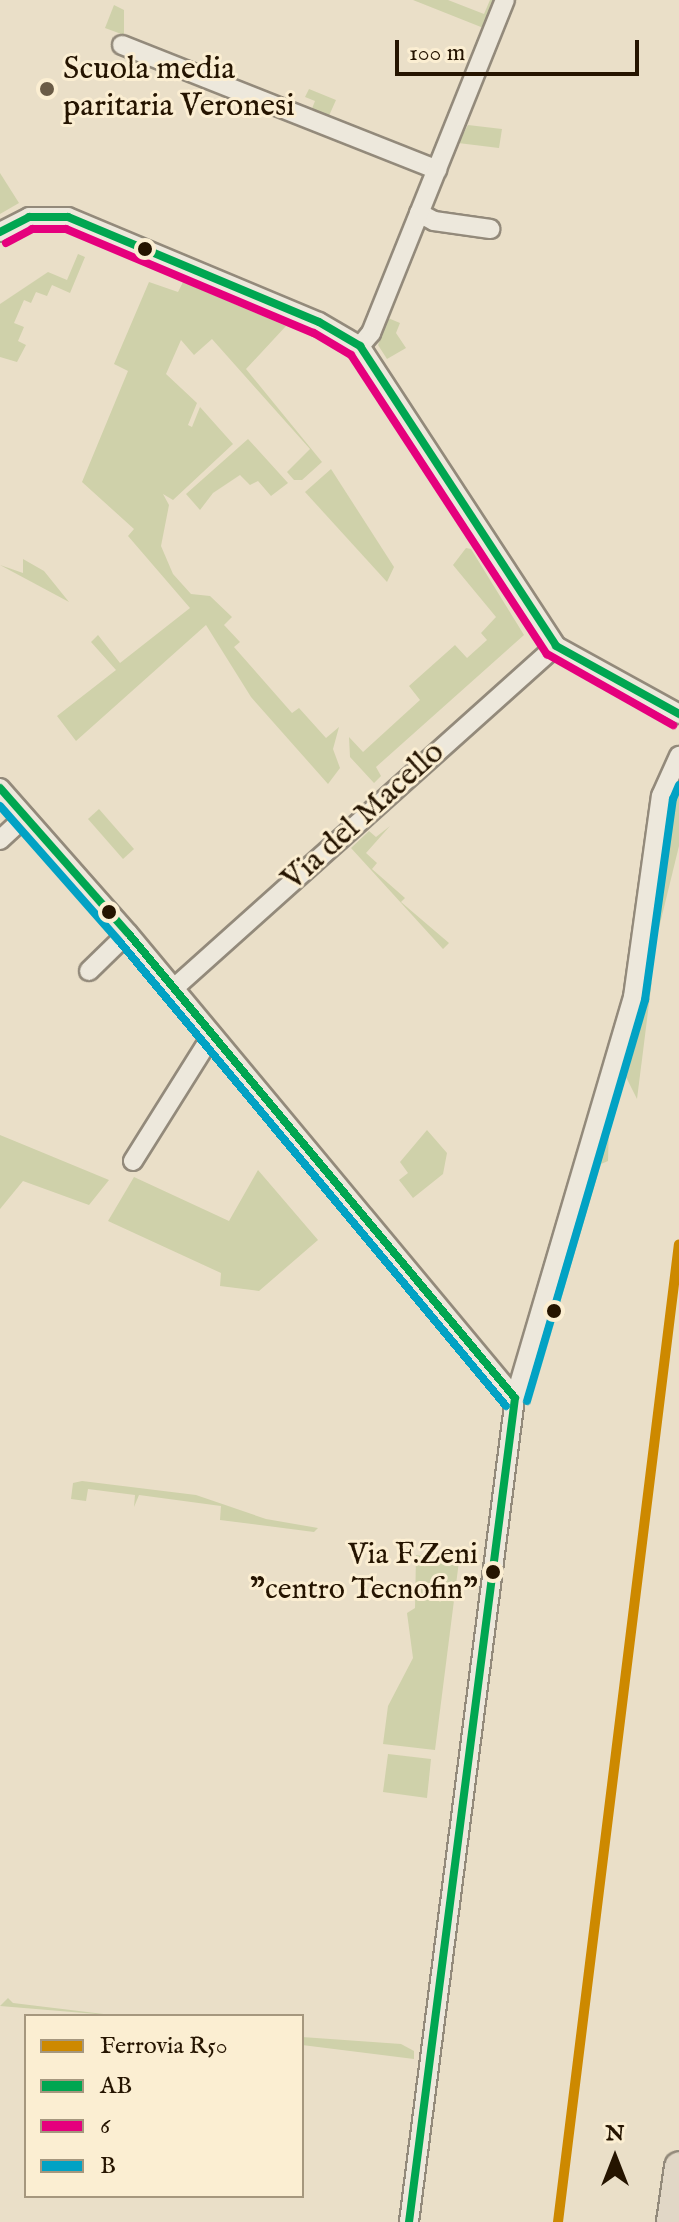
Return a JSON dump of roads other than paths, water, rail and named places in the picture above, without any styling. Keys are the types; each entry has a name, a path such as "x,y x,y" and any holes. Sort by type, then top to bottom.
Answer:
{"main road":[{"path":"671,2222 679,2167"}],"street":[{"path":"360,346 371,333 505,0"},
{"path":"122,45 437,170"},
{"path":"419,213 434,221 490,229"},
{"path":"0,232 29,217 68,217 255,294 360,346 556,646 679,714"},
{"name":"Via del Macello","path":"173,989 556,646"},
{"path":"409,2222 515,1398 633,997 661,796 679,756"},
{"path":"0,788 128,933 515,1398"},
{"path":"0,840 25,817"},
{"path":"89,971 128,933"},
{"path":"133,1161 212,1035"}],"rail line":[{"name":"R50","path":"558,2222 679,1244"}],"place":[{"name":"Scuola media paritaria Veronesi","path":"47,89"},
{"name":"Via F.Zeni \"centro Tecnofin\"","path":"493,1572"}]}
